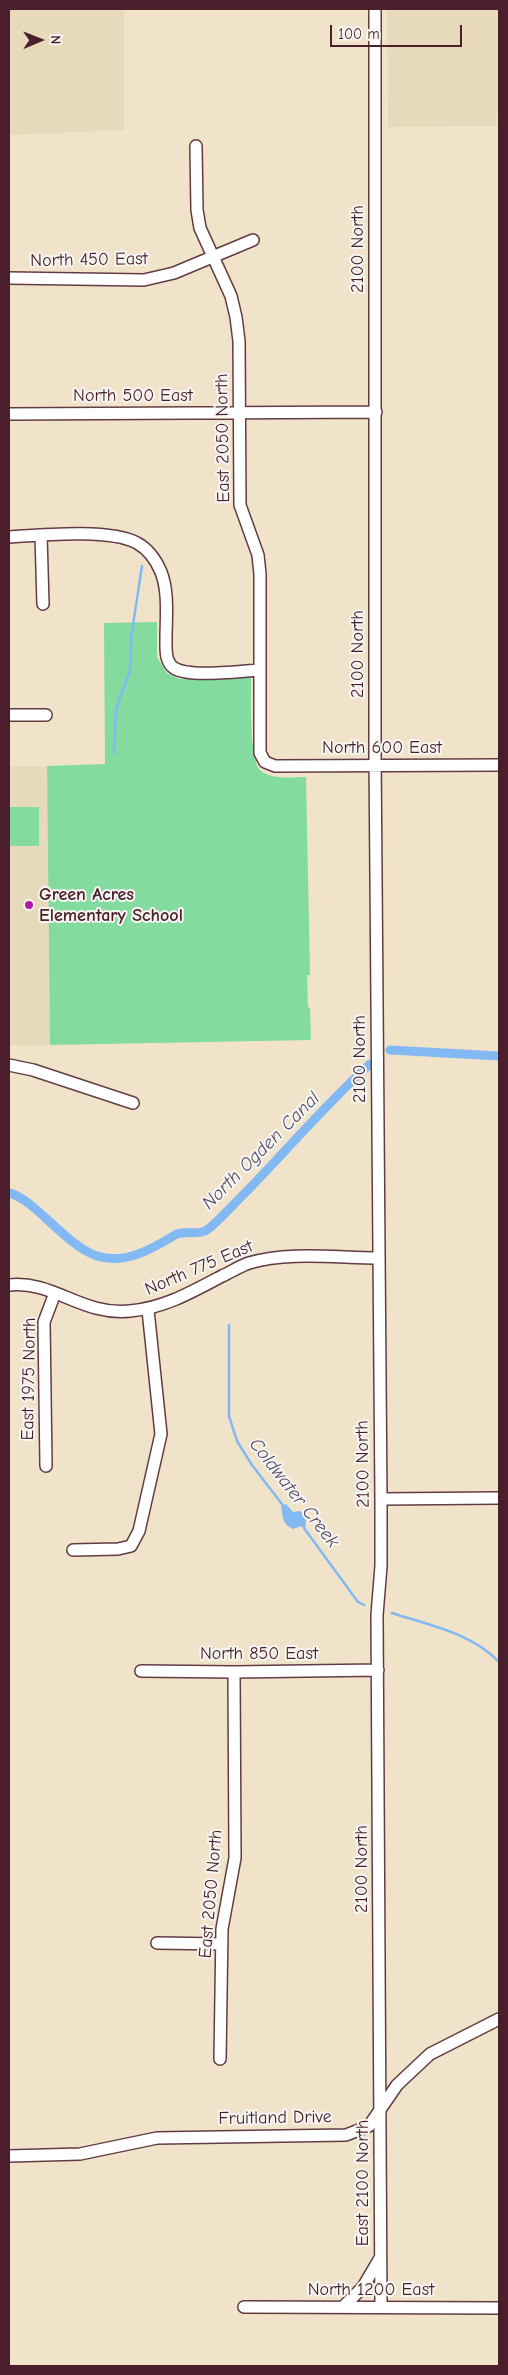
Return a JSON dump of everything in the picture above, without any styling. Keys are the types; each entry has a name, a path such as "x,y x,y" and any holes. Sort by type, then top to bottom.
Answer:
{"street":[{"name":"2100 North","path":"375,9 375,766 381,1499 378,1670 381,2109"},
{"name":"East 2050 North","path":"196,146 197,210 200,228 231,296 239,341 240,505 258,555 260,574 260,753 265,762"},
{"name":"North 450 East","path":"9,278 144,280 174,273 253,240"},
{"name":"North 500 East","path":"9,414 376,412"},
{"path":"41,535 43,604"},
{"path":"9,537 114,535 136,543 153,556 161,573 165,594 166,655 171,666 183,672 260,670"},
{"path":"9,715 46,715"},
{"name":"North 600 East","path":"265,762 276,766 499,766"},
{"path":"9,1066 33,1070 133,1104"},
{"name":"North 775 East","path":"9,1285 25,1283 94,1309 125,1312 148,1310 172,1302 247,1264 266,1259 282,1257 379,1258"},
{"name":"East 1975 North","path":"46,1466 44,1322 55,1293"},
{"path":"73,1550 125,1548 131,1546 139,1532 161,1434 148,1310"},
{"path":"381,1499 499,1498"},
{"name":"North 850 East","path":"141,1671 378,1670"},
{"name":"East 2050 North","path":"220,2059 222,1929 235,1858 234,1672"},
{"path":"157,1943 222,1944"},
{"name":"Fruitland Drive","path":"9,2156 80,2154 157,2138 346,2135 369,2126 397,2085 430,2054 499,2018"},
{"name":"East 2100 North","path":"381,2109 381,2307"},
{"name":"East 2100 North","path":"343,2307 363,2287 381,2257"},
{"name":"North 1200 East","path":"244,2307 499,2308"}],"shaded area":[{"path":"9,9 124,9 124,130 9,135"},
{"path":"387,9 499,9 499,93 496,126 388,127"},
{"name":"Green Acres Elementary School","path":"9,766 47,766 50,1045 9,1045"}],"green space":[{"path":"157,622 157,657 167,673 180,679 251,675 252,741 257,764 261,771 271,776 306,777 310,975 307,975 311,1040 50,1045 47,766 105,764 104,623"},
{"path":"9,807 39,807 39,846 9,846"}],"water":[{"path":"286,1504 293,1512 300,1511 304,1515 306,1520 305,1530 301,1526 293,1529 284,1522 281,1506"}],"waterway":[{"name":"Coldwater Creek","path":"114,753 116,709 130,671 131,638 142,566"},
{"name":"North Ogden Canal","path":"390,1050 499,1056"},
{"name":"North Ogden Canal","path":"9,1193 29,1204 85,1250 97,1256 107,1258 128,1257 148,1250 175,1235 205,1231 226,1213 370,1064"},
{"name":"Coldwater Creek","path":"229,1325 229,1416 237,1441 252,1465 285,1508"},
{"name":"Coldwater Creek","path":"304,1528 358,1602 364,1605"},
{"name":"Coldwater Creek","path":"392,1613 463,1637 488,1652 499,1662"}],"place":[{"name":"Green Acres Elementary School","path":"29,905"}]}
